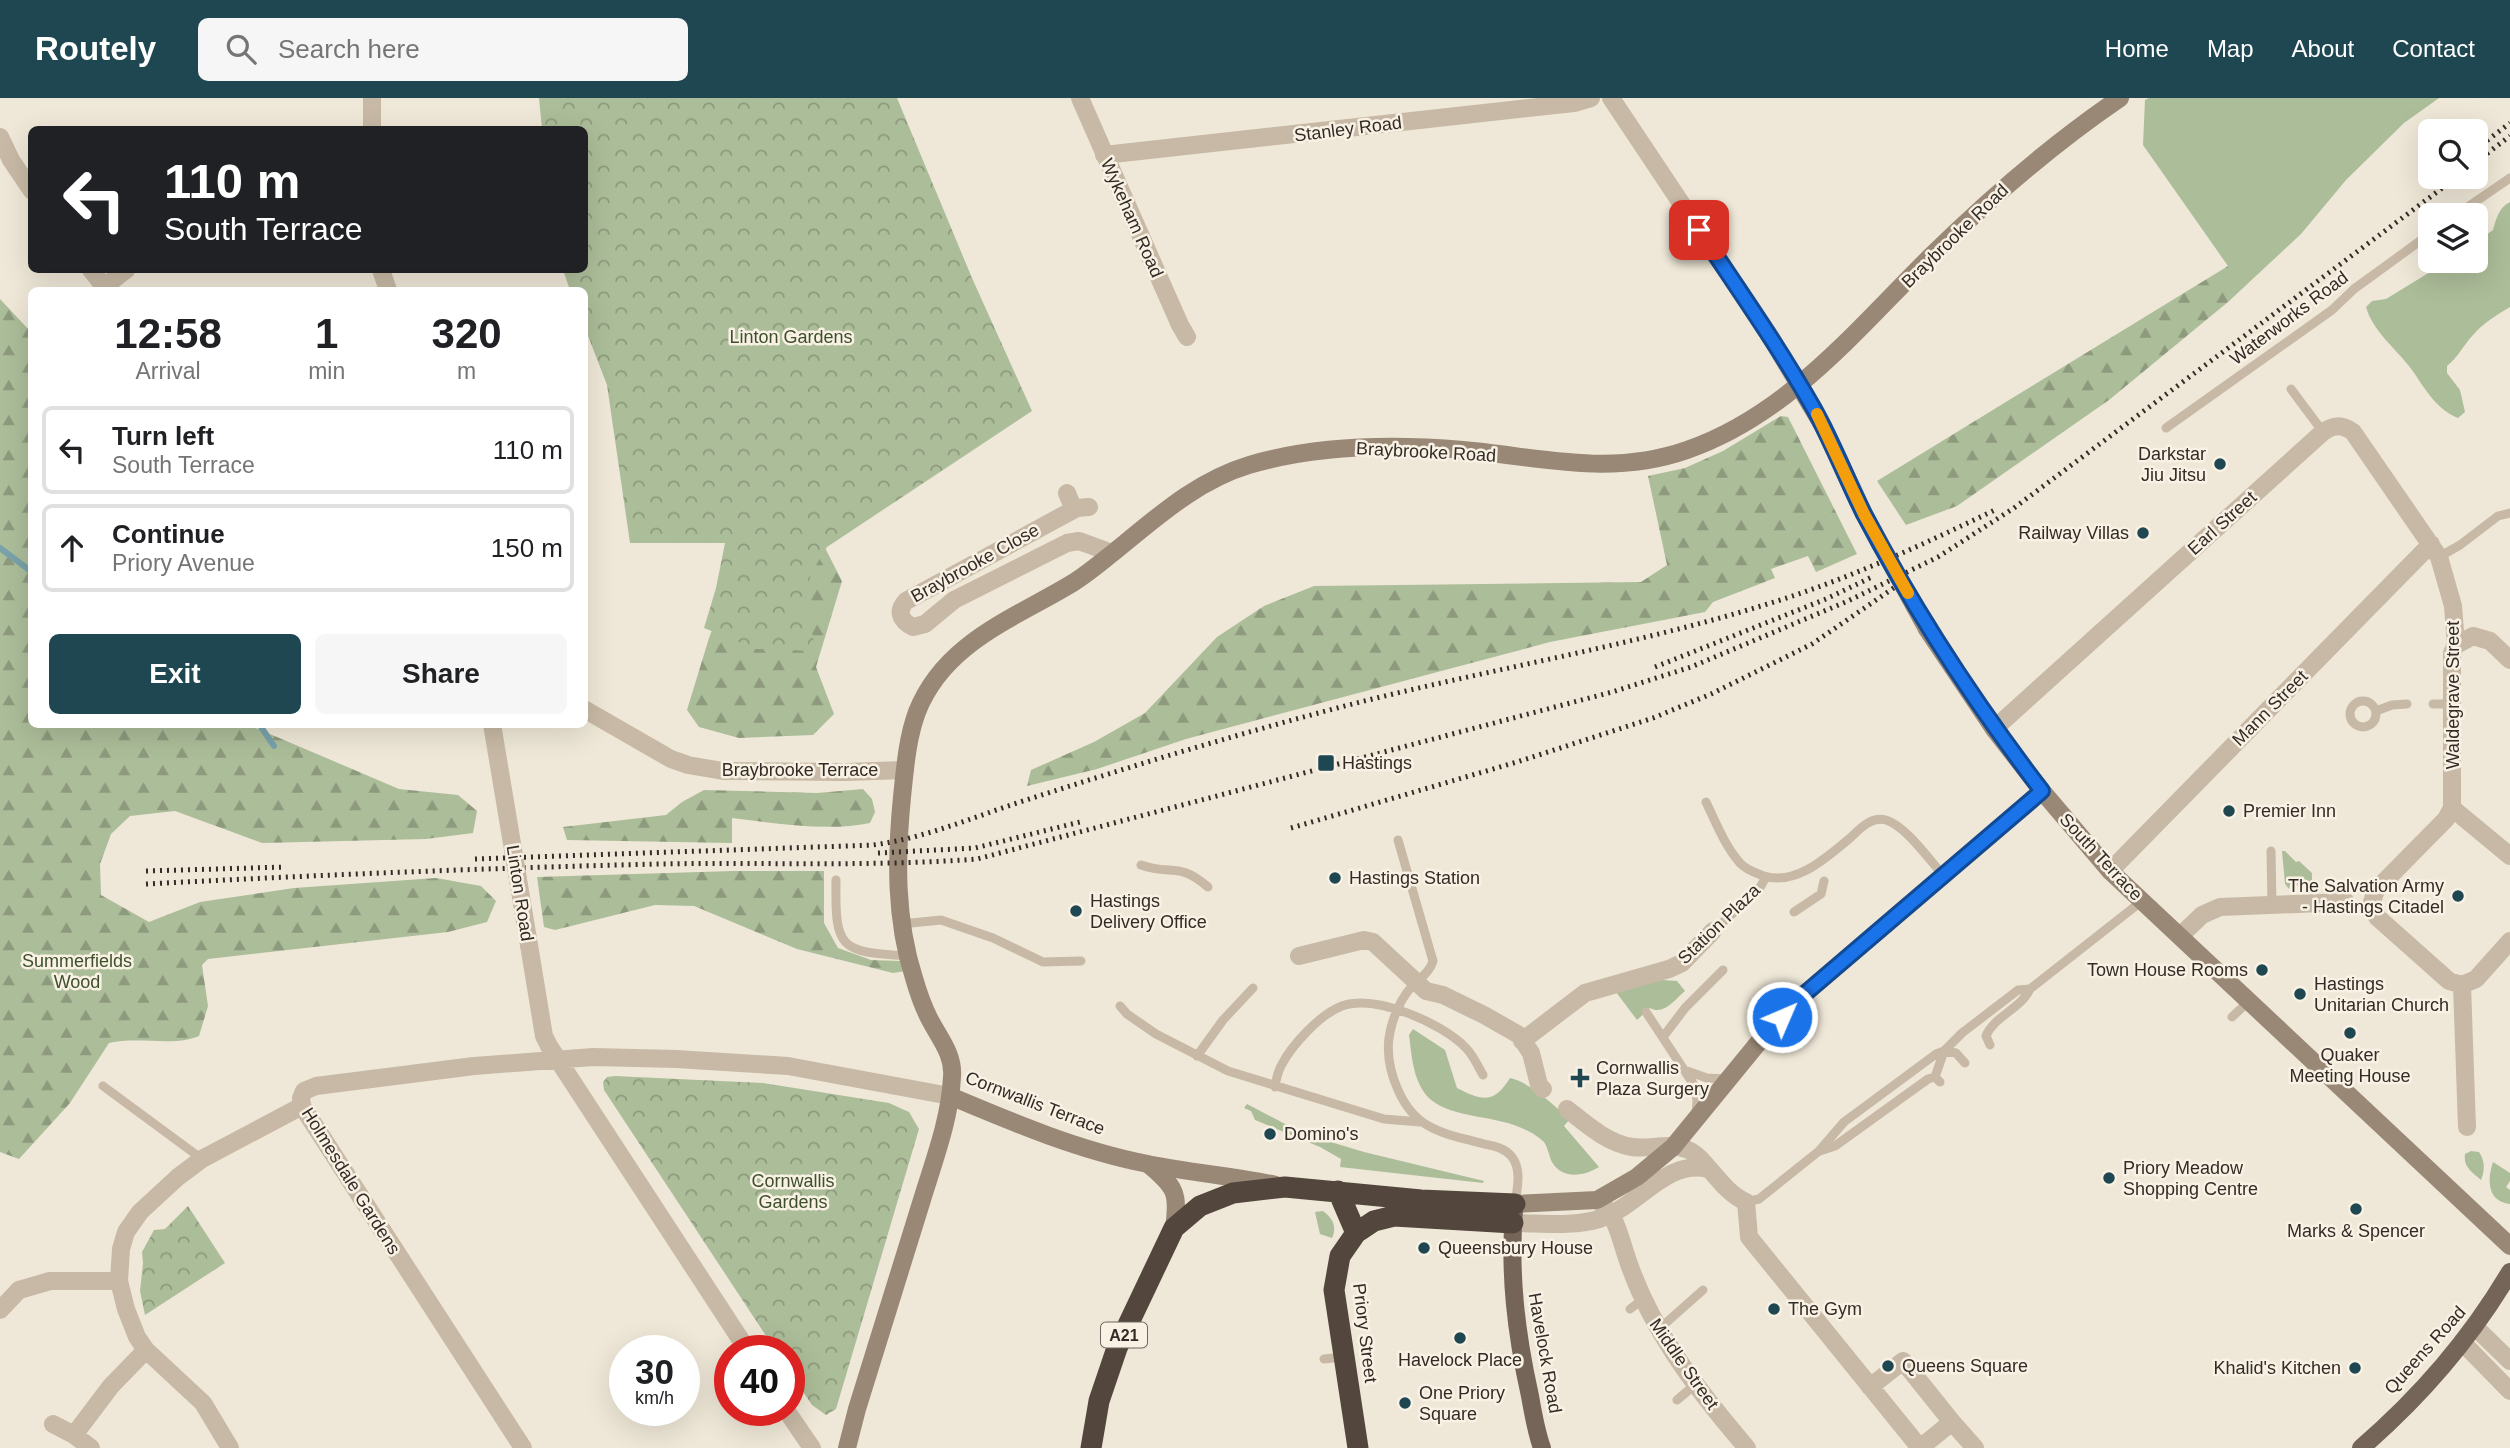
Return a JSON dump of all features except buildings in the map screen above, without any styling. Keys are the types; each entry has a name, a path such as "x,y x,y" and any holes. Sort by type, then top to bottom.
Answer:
{"highway":[{"name":"Cornwallis Terrace","path":"1285,1187 1421,1199 1514,1213"},
{"name":"A21","path":"1091,1448 1099,1401 1117,1348 1174,1228 1200,1206 1233,1193 1285,1187"},
{"path":"1338,1191 1356,1233 1374,1221 1394,1216 1514,1213"},
{"name":"Priory Street","path":"1356,1233 1340,1256 1336,1273 1334,1358 1358,1448"}],"main road":[{"name":"Havelock Road","path":"1514,1213 1511,1260 1517,1330 1542,1448"},
{"name":"Queens Road","path":"2361,1448 2427,1384 2475,1327 2510,1272"}],"street":[{"path":"372,98 372,126"},
{"name":"Wykeham Road","path":"1080,98 1187,337"},
{"name":"Stanley Road","path":"1104,155 1574,103 1591,98"},
{"path":"1611,98 1773,341 1798,384"},
{"name":"Braybrooke Road","path":"898,892 900,823 910,738 918,710 947,664 980,635 1079,580 1163,511 1204,483 1244,467 1292,454 1336,449 1397,447 1461,450 1578,465 1650,460 1721,436 1760,413 1834,355 1928,258 1999,191 2120,98"},
{"path":"0,136 11,160 28,185"},
{"path":"93,273 104,287"},
{"path":"108,287 123,273"},
{"name":"South Terrace","path":"1798,384 1823,426 1864,514 1927,629 1994,729 2042,791 2109,871 2510,1246"},
{"path":"2323,432 2338,426 2345,426 2353,432 2435,551"},
{"name":"Earl Street","path":"1994,729 2323,432"},
{"name":"Braybrooke Close","path":"1067,493 1081,508 906,601 901,606 900,615 903,622 913,627 925,624 954,600 1067,543 1079,541 1112,553"},
{"name":"Waldegrave Street","path":"2435,551 2453,606 2456,645 2452,653 2452,808"},
{"name":"Mann Street","path":"2109,871 2435,551"},
{"path":"2456,645 2473,636 2490,641 2510,660"},
{"name":"Braybrooke Terrace","path":"588,711 671,759 688,765 723,771 905,770"},
{"name":"Linton Road","path":"493,728 544,1036 557,1058"},
{"path":"1514,1213 1597,1200 1630,1182 1648,1168 1673,1147 1763,1037 1801,997 2042,791"},
{"path":"2510,856 2452,808 2446,819 2376,890 2372,902 2377,917 2448,981 2462,985 2476,979 2510,941"},
{"name":"Cornwallis Terrace","path":"898,892 908,956 927,1015 951,1059 953,1072 950,1096 1029,1129 1086,1148 1148,1164 1285,1187"},
{"path":"2180,936 2202,915 2220,907 2346,902"},
{"name":"Station Plaza","path":"1522,1041 1585,993 1682,963 1713,931"},
{"path":"1299,956 1364,940 1373,942 1426,991 1484,1015 1519,1035 1531,1053 1539,1085 1543,1089"},
{"path":"2462,985 2466,1127"},
{"path":"557,1058 676,1059 788,1066 950,1096 937,1149 847,1448"},
{"path":"557,1058 738,1335"},
{"name":"Holmesdale Gardens","path":"523,1448 302,1106 301,1098 304,1091 316,1086 557,1058"},
{"path":"230,1448 203,1403 146,1350 137,1337 119,1280 121,1249 126,1232 140,1212 202,1160 302,1106"},
{"path":"1567,1109 1593,1130 1632,1147 1673,1147 1687,1149 1697,1156 1735,1197 1746,1202 1749,1237 1920,1448 1952,1422"},
{"path":"1632,1147 1648,1168"},
{"path":"1148,1164 1174,1190 1178,1203 1174,1228"},
{"path":"1514,1213 1580,1223 1626,1207 1675,1171 1687,1167 1708,1170"},
{"name":"Middle Street","path":"1597,1200 1612,1214 1636,1305 1659,1329 1676,1358 1747,1448"},
{"path":"0,1310 19,1290 50,1281 119,1280"},
{"path":"2475,1327 2510,1361"},
{"path":"2462,1342 2510,1391"},
{"path":"74,1435 111,1387 146,1350"},
{"path":"1870,1387 1902,1361 1975,1448"},
{"path":"53,1424 91,1448"},
{"path":"797,1426 812,1448"}],"lane":[{"path":"2474,203 2510,178"},
{"name":"Waterworks Road","path":"2166,428 2332,310 2354,289 2418,242"},
{"path":"2291,389 2323,432"},
{"path":"2435,551 2460,545 2498,516 2510,513"},
{"path":"2376,711 2392,705 2407,704"},
{"path":"2433,704 2453,704"},
{"name":"Station Plaza","path":"1706,802 1731,851 1743,866 1775,880 1793,877 1823,859 1866,824 1877,819 1887,820 1899,828 1944,877"},
{"path":"1398,840 1433,961 1396,1010 1390,1034 1392,1074 1408,1109 1420,1122"},
{"path":"2271,851 2272,904"},
{"path":"1141,865 1193,873 1208,887"},
{"name":"Station Plaza","path":"1713,931 1758,891 1766,877"},
{"path":"836,880 835,923 841,939 851,948 875,954 908,956"},
{"path":"1794,912 1821,894 1824,881"},
{"path":"1990,1045 1986,1036 1989,1029 2025,999 2030,989 2142,901"},
{"path":"901,924 942,920 993,938 1043,962 1081,961"},
{"path":"1662,1037 1685,1008 1723,970"},
{"path":"1197,1056 1223,1020 1253,988"},
{"path":"1746,1202 1759,1199 1819,1151 1844,1122 1936,1054 1944,1051 1994,1006 2018,990 2030,989"},
{"path":"2232,1017 2249,1001"},
{"path":"1275,1087 1280,1066 1299,1040 1326,1015 1343,1005 1371,1004 1436,1025 1467,1049 1483,1075"},
{"path":"1120,1006 1156,1034 1228,1071 1384,1119 1420,1122 1447,1134 1502,1148 1514,1159 1518,1178 1514,1213"},
{"path":"1646,1012 1694,1085 1696,1118"},
{"path":"1944,1051 1956,1053 1965,1063"},
{"path":"1819,1151 1835,1146 1928,1079 1937,1080 1944,1051"},
{"path":"1687,1071 1707,1078 1728,1080"},
{"path":"103,1086 202,1160"},
{"path":"1659,1329 1703,1290"},
{"path":"1677,1400 1696,1384"}],"green space":[{"name":"Linton Gardens","path":"539,98 897,98 972,278 1032,411 827,547 812,573 807,595 816,651 756,649 704,628 725,543 630,543 607,385 588,336 588,287 569,287 564,273 588,273 588,126 542,126"},
{"path":"2439,98 2404,123 2346,180 2301,234 2228,302 2228,266 2143,145 2145,100"},
{"path":"2510,202 2510,307 2481,327 2447,366 2447,373 2460,390 2465,412 2458,418 2430,396 2379,331 2366,307 2372,301 2386,299 2428,273 2488,273 2488,234 2493,230 2506,204"},
{"path":"2228,266 2228,302 2109,400 1957,506 1906,525 1877,481"},
{"name":"Summerfields Wood","path":"0,299 28,329 28,728 256,728 399,789 458,795 477,811 473,833 426,839 262,843 175,811 130,816 111,834 100,864 101,895 149,922 200,902 294,888 436,878 481,886 496,901 487,922 448,932 208,959 202,965 208,1006 199,1036 179,1041 132,1040 109,1043 70,1103 19,1159 0,1152"},
{"path":"1781,416 1788,417 1857,554 1816,572 1808,556 1771,569 1775,578 1713,602 1705,612 1550,642 1186,739 1097,769 1027,786 1031,770 1094,742 1145,713 1217,637 1264,606 1314,586 1641,582 1667,565 1648,476 1685,468 1723,451"},
{"path":"823,544 842,581 816,667 834,714 813,735 739,738 699,727 687,710 730,582"},
{"path":"863,789 872,799 875,812 870,823 819,827 732,818 732,843 567,840 563,827 666,815 704,790 817,793"},
{"path":"2282,851 2312,873 2312,887 2290,885 2289,889 2285,884"},
{"path":"824,871 824,923 838,948 871,960 900,961 906,971 893,973 797,949 694,906 655,905 555,930 544,927 537,877"},
{"path":"1677,981 1685,991 1665,1008 1650,1008 1637,1020 1616,992 1637,984"},
{"path":"1413,1029 1445,1050 1457,1088 1474,1096 1487,1098 1498,1092 1510,1078 1526,1084 1542,1095 1570,1119 1564,1126 1599,1167 1574,1175 1562,1172 1552,1162 1544,1142 1530,1132 1515,1125 1463,1114 1430,1099 1424,1093 1414,1069 1409,1035"},
{"name":"Cornwallis Gardens","path":"607,1077 763,1083 889,1103 909,1112 919,1129 836,1409 826,1415 812,1405 805,1395 805,1335 765,1335 604,1090 603,1082"},
{"path":"1247,1104 1304,1134 1364,1152 1484,1181 1340,1167 1341,1159 1320,1147 1255,1120 1251,1111 1244,1108"},
{"path":"2471,1151 2479,1152 2482,1158 2484,1169 2481,1180 2465,1162 2465,1154"},
{"path":"2493,1162 2510,1173 2510,1181 2506,1187 2510,1190 2510,1204 2502,1202 2493,1194 2490,1176"},
{"path":"188,1206 225,1263 145,1315 140,1291 142,1252 154,1230 165,1229"},
{"path":"1323,1211 1333,1223 1332,1238 1320,1234 1315,1212"}],"waterway":[{"path":"0,548 28,569"},
{"path":"262,728 274,746"}],"railway":[{"path":"2488,140 2510,123"},
{"path":"2488,153 2510,136"},
{"path":"146,884 659,864 898,863 977,859 1612,692 1691,667 1848,601 1938,557 2014,508 2441,189"},
{"path":"475,859 873,845 911,838 1138,765 1297,719 1392,694 1666,632 1774,602 1859,571 1997,509"},
{"path":"1655,667 1826,599 1872,577"},
{"path":"1291,828 1517,762 1653,718 1711,694 1812,644 1898,585"},
{"path":"878,853 975,848 1084,821"},
{"path":"146,871 286,867"}],"slow traffic":[{"path":"1817,414 1864,514 1908,593"}],"place":[{"name":"Darkstar Jiu Jitsu","path":"2220,464"},
{"name":"Railway Villas","path":"2143,533"},
{"name":"Hastings","path":"1326,763"},
{"name":"Premier Inn","path":"2229,811"},
{"name":"Hastings Station","path":"1335,878"},
{"name":"The Salvation Army - Hastings Citadel","path":"2458,896"},
{"name":"Hastings Delivery Office","path":"1076,911"},
{"name":"Town House Rooms","path":"2262,970"},
{"name":"Hastings Unitarian Church","path":"2300,994"},
{"name":"Quaker Meeting House","path":"2350,1033"},
{"name":"Cornwallis Plaza Surgery","path":"1580,1078"},
{"name":"Domino's","path":"1270,1134"},
{"name":"Priory Meadow Shopping Centre","path":"2109,1178"},
{"name":"Marks & Spencer","path":"2356,1209"},
{"name":"Queensbury House","path":"1424,1248"},
{"name":"The Gym","path":"1774,1309"},
{"name":"Havelock Place","path":"1460,1338"},
{"name":"Queens Square","path":"1888,1366"},
{"name":"Khalid's Kitchen","path":"2355,1368"},
{"name":"One Priory Square","path":"1405,1403"}],"route":[{"path":"1699,230 1773,341 1814,409 1864,514 1927,629 1994,729 2042,791 1801,997 1782,1017"}]}
